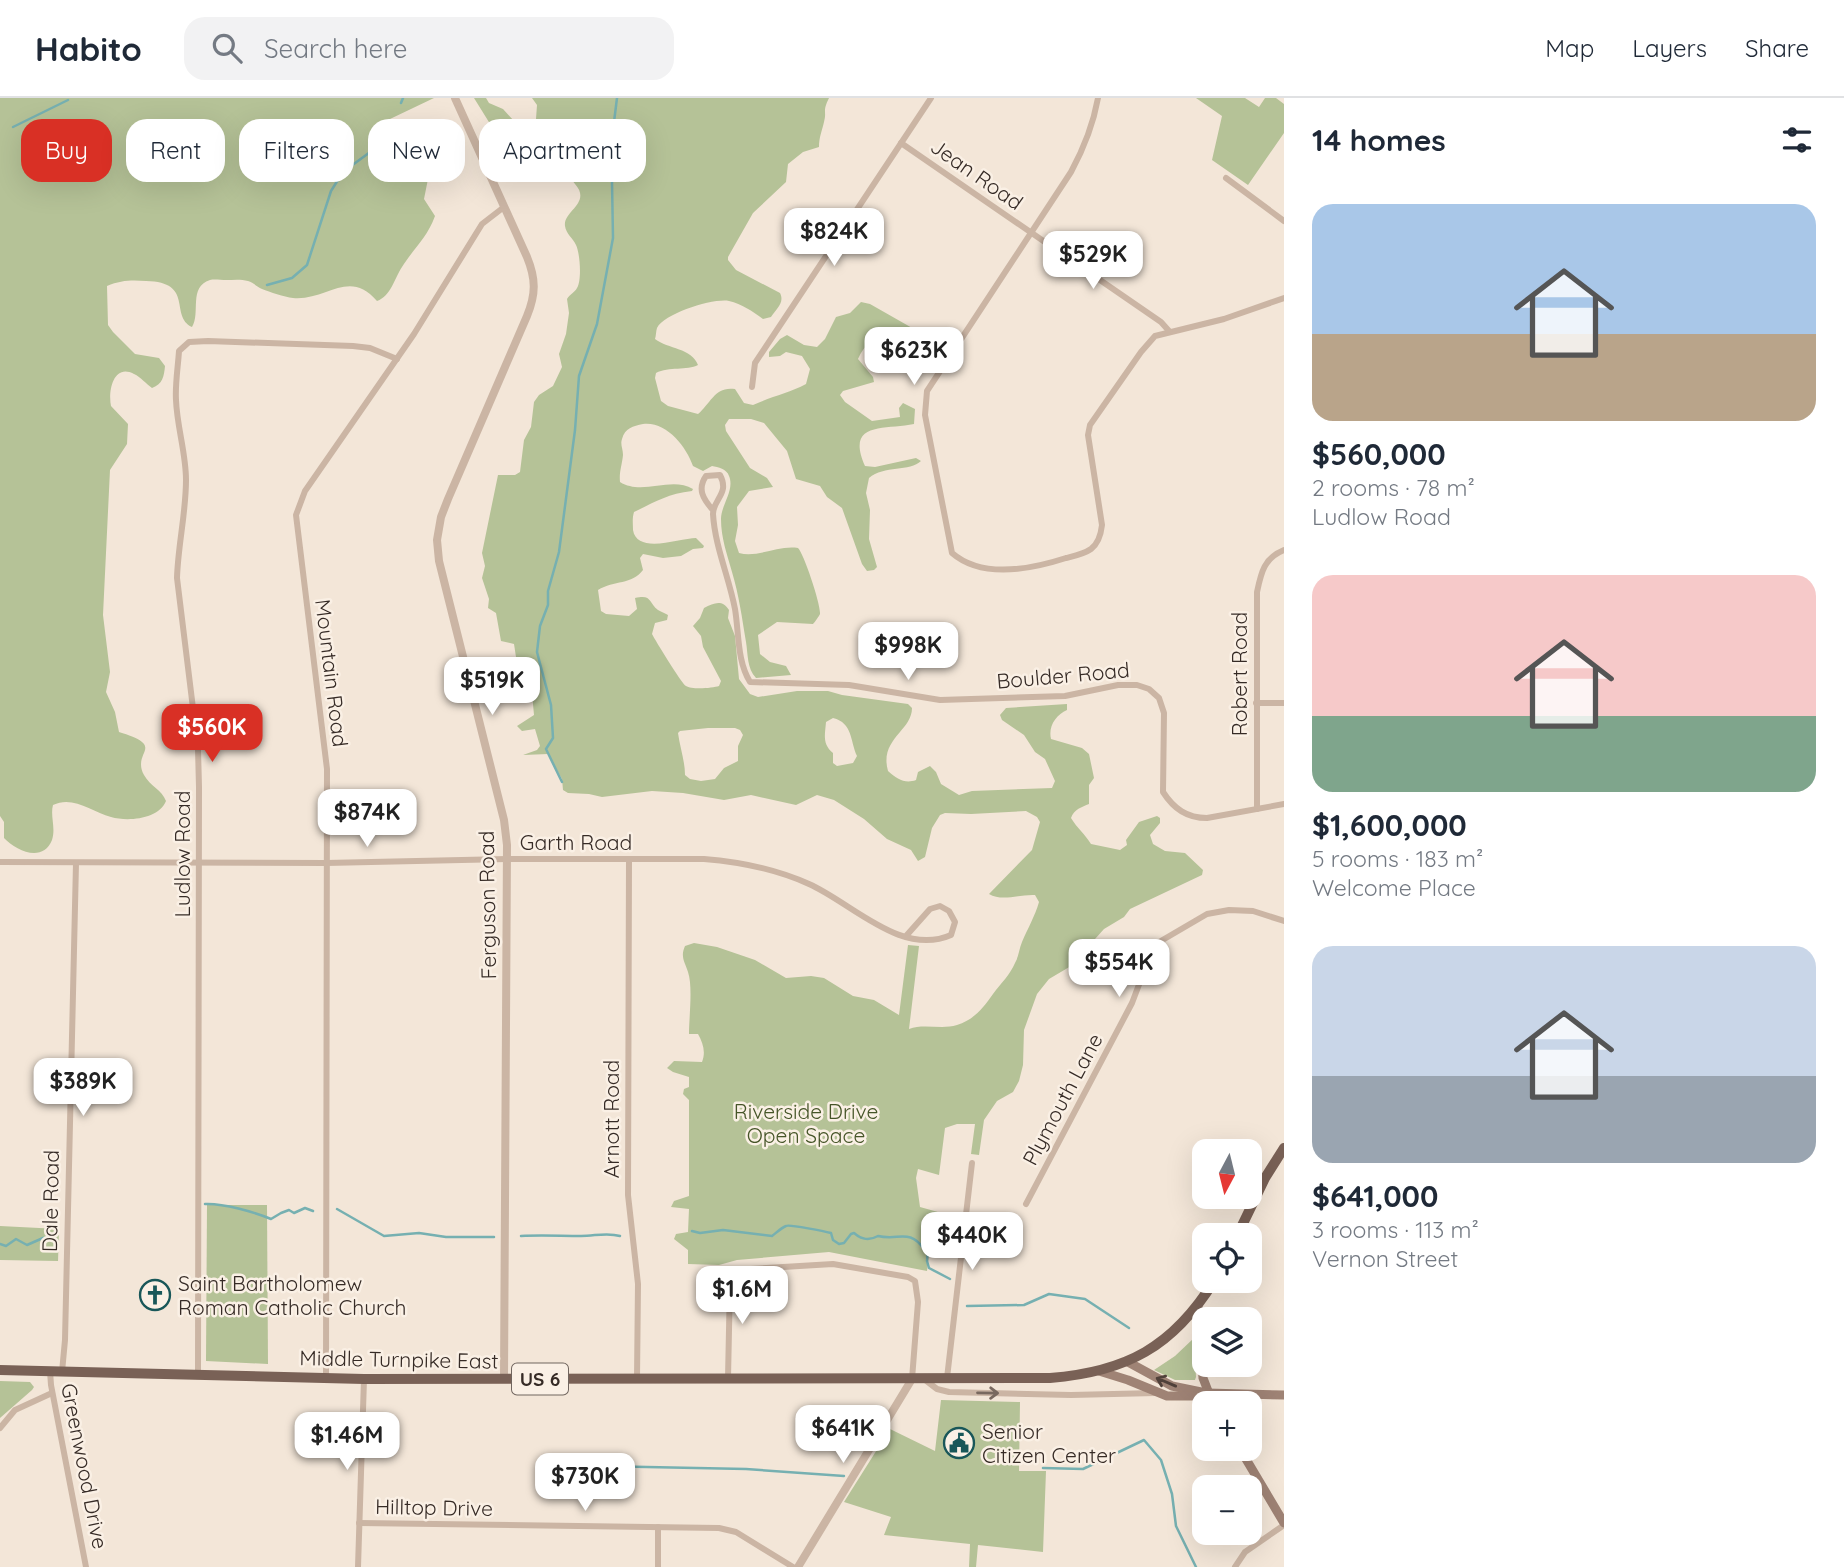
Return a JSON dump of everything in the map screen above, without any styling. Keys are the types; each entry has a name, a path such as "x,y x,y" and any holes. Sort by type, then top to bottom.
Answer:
{"main road":[{"path":"1243,1223 1265,1178 1284,1148"},
{"name":"US 6","path":"1198,1307 1207,1293"},
{"name":"US 6","path":"1099,1371 1128,1362 1170,1334 1192,1313"},
{"name":"Middle Turnpike East","path":"1128,1362 1172,1386 1197,1391"},
{"name":"Middle Turnpike East","path":"0,1370 364,1379 912,1380 1049,1378 1099,1371 1156,1393 1192,1395"},
{"name":"Middle Turnpike East","path":"1262,1394 1284,1395"},
{"path":"1247,1461 1284,1524"}],"street":[{"name":"Ferguson Road","path":"455,98 534,275 533,300 448,499 437,540 443,583 504,820 507,859 504,1379"},
{"path":"752,387 755,363 931,98"},
{"path":"1098,98 1086,146 927,391 925,415 948,544 952,553 961,561 985,568 1042,566 1093,548 1100,537 1102,525 1088,435 1090,425 1141,352 1155,336 1224,319 1284,298"},
{"name":"Jean Road","path":"901,143 1161,322 1169,331"},
{"path":"1226,177 1284,220"},
{"name":"Mountain Road","path":"326,1378 327,769 296,515 305,491 397,359 482,224 504,206"},
{"name":"Ludlow Road","path":"198,1375 198,748 177,578 186,480 176,399 179,351 189,342 208,341 340,345 370,348 397,359"},
{"name":"Boulder Road","path":"713,510 701,491 701,482 706,476 713,474 720,475 723,481 723,489 713,510 717,541 735,608 743,671 750,682 849,685 940,700 1065,696 1118,685 1137,685 1149,688 1159,698 1164,713 1163,792 1170,803 1182,813 1195,818 1207,818 1284,804"},
{"name":"Robert Road","path":"1257,809 1257,592 1267,560 1284,550"},
{"path":"1256,703 1284,703"},
{"name":"Garth Road","path":"0,862 326,863 704,859 733,862 807,883 890,932 906,936 924,940 939,940 951,934 955,922 949,911 940,906 930,909 906,936"},
{"name":"Arnott Road","path":"629,860 628,1195 638,1284 637,1378"},
{"name":"Dale Road","path":"62,1372 66,1316 76,863"},
{"name":"Plymouth Lane","path":"1026,1205 1132,1003 1154,944 1207,914 1229,910 1253,911 1284,921"},
{"path":"947,1378 972,1163"},
{"path":"728,1378 730,1282 733,1270 833,1264 908,1277 915,1281 918,1302 912,1380 795,1567"},
{"name":"Greenwood Drive","path":"50,1371 86,1567"},
{"path":"358,1567 364,1379"},
{"name":"Middle Turnpike East","path":"924,1379 941,1391 949,1392 1072,1395 1156,1393"},
{"path":"0,1428 15,1410 52,1393"},
{"name":"Hilltop Drive","path":"359,1523 719,1528 736,1532 795,1567"},
{"path":"1235,1567 1245,1552 1284,1524"},
{"path":"657,1567 659,1527"}],"green space":[{"path":"0,98 434,98 390,119 368,119 368,182 427,182 424,199 435,216 382,299 377,301 357,287 347,286 305,298 293,298 265,290 245,280 212,280 203,283 199,288 192,327 185,322 179,300 171,287 161,283 136,281 107,286 108,325 113,332 135,354 159,358 165,366 161,382 152,388 137,375 127,372 121,372 111,387 111,406 128,424 127,444 110,470 103,615 110,672 106,692 115,712 119,732 134,737 145,746 141,767 144,775 166,801 157,812 134,819 111,817 75,803 60,802 53,805 52,840 48,847 36,853 15,847 4,838 4,822 0,816"},
{"path":"474,98 486,98 489,103 503,109 512,119 487,119"},
{"name":"Riverside Drive Open Space","path":"532,98 829,98 819,147 803,152 788,164 786,182 753,213 728,257 736,270 780,293 779,306 771,317 763,319 738,304 729,301 713,302 679,312 662,322 657,328 655,339 691,355 698,365 656,373 661,401 668,406 698,414 723,390 735,389 744,403 753,405 806,384 810,369 802,356 786,352 780,356 769,357 769,352 787,335 804,345 817,347 825,339 836,317 850,313 861,302 870,304 928,337 941,349 939,353 934,353 895,328 881,328 858,359 874,382 843,391 840,395 845,402 872,421 900,417 899,408 903,403 915,409 914,424 871,430 860,441 860,452 865,466 875,467 916,458 921,461 910,466 882,471 869,478 866,493 870,510 869,539 877,567 874,570 867,571 862,564 842,508 827,497 820,486 796,479 787,451 764,423 751,419 729,419 725,425 726,431 750,468 767,478 773,487 749,491 737,507 735,541 739,553 753,554 798,548 808,569 820,609 820,614 813,624 777,622 758,635 760,654 770,662 786,666 791,675 756,678 749,666 738,598 722,533 721,519 730,487 728,474 714,466 703,471 693,466 680,443 660,426 643,424 625,432 621,443 623,455 620,482 638,487 675,484 693,489 634,512 633,530 636,538 650,544 696,538 704,546 681,556 663,558 643,554 640,558 643,570 639,575 598,590 601,611 629,616 637,609 635,598 647,598 658,610 668,615 667,620 655,623 652,634 663,653 686,686 702,688 719,686 721,681 703,647 701,636 693,626 704,608 724,604 729,610 728,618 735,636 739,679 750,694 758,697 797,691 828,691 908,704 912,708 911,716 888,751 888,771 901,780 912,781 916,780 918,772 930,766 941,784 959,795 972,791 1052,788 1055,781 1045,759 1035,752 1024,735 1002,720 1000,715 1006,708 1067,704 1067,710 1056,718 1050,734 1051,739 1082,748 1089,754 1094,778 1089,785 1089,804 1076,810 1071,818 1091,844 1120,850 1127,845 1126,840 1139,822 1157,816 1160,823 1150,835 1153,844 1165,851 1185,853 1203,870 1202,875 1130,909 1124,917 1104,929 1095,939 1089,960 1071,966 1049,979 1037,994 1024,1030 1023,1065 1019,1081 1013,1092 997,1101 984,1120 979,1155 971,1154 975,1124 957,1124 945,1128 939,1175 918,1169 916,1178 920,1207 963,1219 962,1228 933,1220 927,1271 829,1252 737,1260 719,1265 688,1264 688,1250 674,1239 676,1234 688,1232 689,1209 671,1207 674,1201 689,1196 689,1100 683,1094 684,1089 689,1087 689,1077 667,1068 674,1061 702,1062 704,1051 698,1034 689,1034 690,986 683,953 685,946 694,943 717,947 755,960 786,978 824,978 853,996 874,1000 899,1015 908,945 919,946 909,1029 957,1025 974,1016 1008,975 1039,902 1035,895 1006,898 989,894 1032,850 1040,822 1037,817 1026,811 945,813 940,815 932,828 925,857 918,861 911,850 887,839 864,819 834,800 817,795 796,805 751,795 724,800 652,791 602,797 568,793 563,790 562,779 548,754 523,755 537,750 540,746 535,729 522,731 517,726 534,715 532,693 481,694 477,680 495,680 495,675 510,674 518,670 514,644 501,641 496,613 488,608 489,599 482,578 485,566 482,553 498,475 515,475 520,472 524,440 531,427 534,402 539,395 553,386 562,367 559,354 566,334 569,313 567,299 579,284 580,273 577,249 565,226 568,216 579,202 579,191 574,182 646,182 646,119 536,119 537,105","holes":["833,718 848,728 857,756 853,763 837,766 833,763 833,753 827,746 825,735 826,722","735,728 743,735 738,746 738,761 724,768 715,779 701,781 685,775 678,733 680,731"]},
{"path":"1196,98 1245,98 1259,107 1265,98 1276,98 1284,104 1284,133 1248,185 1212,160 1222,116"},
{"path":"207,1205 267,1205 268,1364 206,1361"},
{"path":"0,1226 59,1229 58,1261 0,1260"},
{"path":"1192,1340 1192,1377 1196,1377 1195,1380 1175,1380 1154,1370"},
{"path":"0,1381 30,1382 34,1387 0,1418"},
{"path":"941,1400 1020,1402 1019,1471 1046,1471 1043,1552 978,1545 976,1567 969,1567 970,1544 884,1535 891,1517 844,1502 890,1429 935,1451"}],"waterway":[{"path":"401,103 403,98"},
{"path":"562,782 546,749 553,738 551,705 537,652 540,626 548,605 548,591 559,552 575,430 579,376 597,324 613,238 612,182 617,162 614,122 617,98"},
{"path":"13,127 68,100"},
{"path":"267,285 292,278 307,265 331,191 343,172 368,154"},
{"path":"205,1204 238,1208 271,1219 289,1210 294,1213 305,1208 313,1211"},
{"path":"337,1209 384,1236 419,1233 446,1237 494,1237"},
{"path":"692,1231 700,1233 723,1230 772,1236 786,1226 794,1226 831,1233 833,1240 839,1244 844,1243 854,1233 866,1239 878,1236 908,1237 924,1249 928,1248 929,1268 950,1279"},
{"path":"521,1236 620,1236"},
{"path":"0,1244 6,1246 16,1239 27,1245 43,1238 55,1237"},
{"path":"967,1306 1024,1305 1049,1294 1085,1299 1129,1328"},
{"path":"1043,1468 1083,1469 1144,1440 1161,1460 1172,1494 1176,1526 1196,1567"},
{"path":"566,1469 595,1469 597,1466 746,1469 844,1476"}],"place":[{"name":"Saint Bartholomew Roman Catholic Church","path":"155,1295"},
{"name":"Senior Citizen Center","path":"959,1443"}]}
